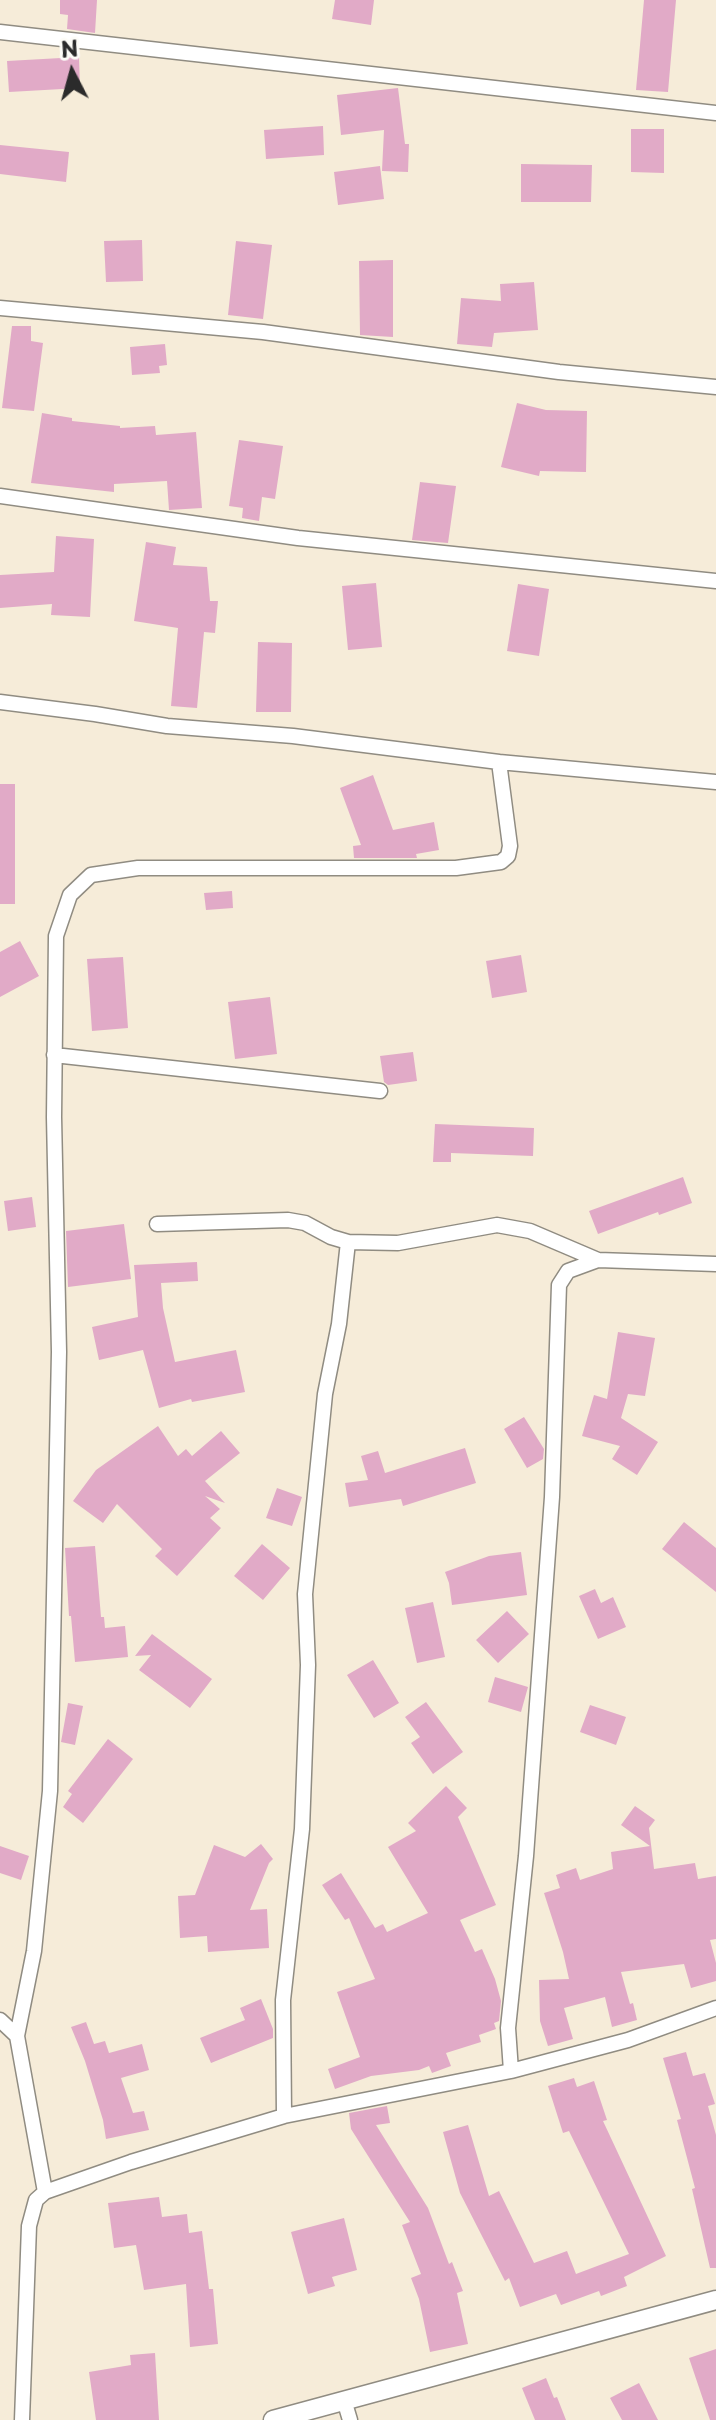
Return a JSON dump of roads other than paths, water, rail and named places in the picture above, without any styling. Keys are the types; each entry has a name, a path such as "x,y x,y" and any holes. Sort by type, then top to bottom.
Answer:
{"street":[{"path":"0,32 716,113"},
{"path":"0,308 263,332 559,372 716,387"},
{"path":"0,496 298,538 716,581"},
{"path":"0,702 167,726 293,736 499,762 716,782"},
{"path":"45,2192 17,2036 34,1951 50,1791 59,1352 54,1055 56,936 70,895 91,875 138,868 456,868 501,862 508,856 510,846 499,762"},
{"path":"54,1055 380,1091"},
{"path":"157,1224 288,1220 305,1223 348,1242 398,1243 497,1225 530,1231 598,1260 716,1264"},
{"path":"284,2116 283,2000 302,1829 308,1665 305,1594 325,1394 339,1324 348,1242"},
{"path":"511,2071 508,2028 526,1856 552,1497 559,1285 568,1271 598,1260"},
{"path":"22,2420 29,2226 36,2200 45,2192 131,2162 284,2116 511,2071 628,2040 716,2008"},
{"path":"0,2020 17,2036"},
{"path":"273,2420 716,2300"},
{"path":"344,2400 350,2420"}]}
